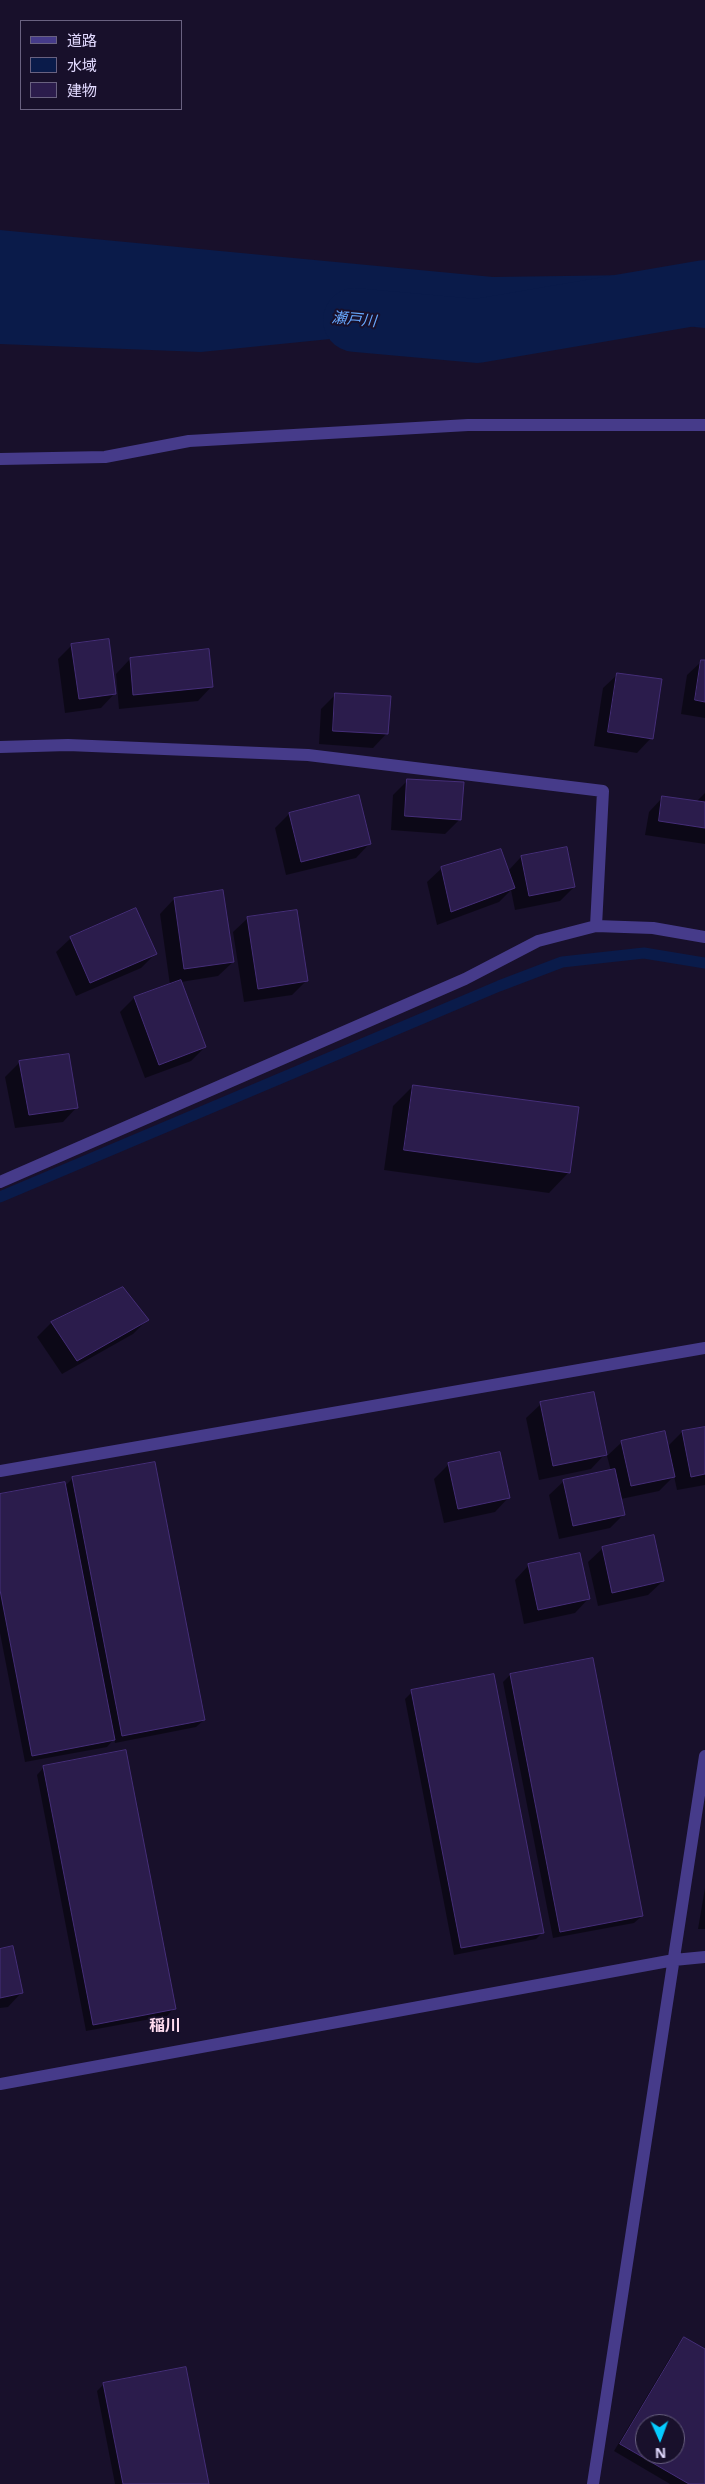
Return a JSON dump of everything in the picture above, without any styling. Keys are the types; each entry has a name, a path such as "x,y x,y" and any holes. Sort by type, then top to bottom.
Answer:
{"street":[{"path":"0,459 105,457 189,441 468,425 705,425"},
{"path":"0,747 68,745 308,754 603,790 596,926"},
{"path":"0,1182 465,979 538,941 596,926 653,928 705,937"},
{"path":"0,1471 705,1348"},
{"path":"593,2484 705,1756"},
{"path":"0,2084 674,1960 705,1957"}],"water":[{"path":"0,230 493,277 705,274 705,328 569,315 201,352 0,344"}],"building":[{"path":"109,639 116,694 79,699 71,644"},
{"path":"209,649 213,687 133,695 130,658"},
{"path":"701,660 705,660 705,702 695,700"},
{"path":"617,673 662,679 653,739 608,732"},
{"path":"335,693 391,696 388,734 333,731"},
{"path":"407,779 464,782 461,820 405,816"},
{"path":"359,795 371,844 301,862 289,813"},
{"path":"662,796 705,802 705,828 659,821"},
{"path":"567,847 575,887 529,896 521,856"},
{"path":"501,849 515,888 451,912 441,867"},
{"path":"223,890 234,962 184,969 174,898"},
{"path":"136,908 157,954 90,983 70,937"},
{"path":"297,910 308,981 258,989 247,917"},
{"path":"181,980 206,1047 159,1065 134,997"},
{"path":"69,1054 78,1108 29,1115 19,1061"},
{"path":"413,1085 579,1107 570,1173 404,1150"},
{"path":"123,1287 149,1320 77,1361 51,1322"},
{"path":"594,1392 607,1455 553,1466 540,1402"},
{"path":"705,1427 705,1474 691,1477 682,1431"},
{"path":"665,1431 675,1477 631,1486 621,1441"},
{"path":"500,1452 510,1498 458,1509 448,1463"},
{"path":"155,1462 205,1720 122,1736 72,1477"},
{"path":"615,1469 625,1515 573,1526 563,1480"},
{"path":"65,1482 115,1740 32,1756 0,1590 0,1494"},
{"path":"654,1535 664,1581 612,1593 602,1547"},
{"path":"580,1553 590,1599 538,1610 528,1564"},
{"path":"593,1658 643,1916 560,1932 510,1674"},
{"path":"494,1674 544,1933 461,1948 411,1690"},
{"path":"126,1750 176,2009 93,2025 43,1766"},
{"path":"13,1946 23,1993 0,1998 0,1949"},
{"path":"684,2337 705,2349 705,2484 689,2484 654,2464 685,2464 685,2414 638,2414"},
{"path":"186,2367 209,2484 123,2484 103,2383"},
{"path":"635,2419 635,2453 620,2444"}],"waterway":[{"name":"瀬戸川","path":"355,320 477,331 705,292"},
{"path":"0,1197 499,986 562,962 644,953 705,963"}],"district":[{"name":"稲川","path":"165,2026"}]}
